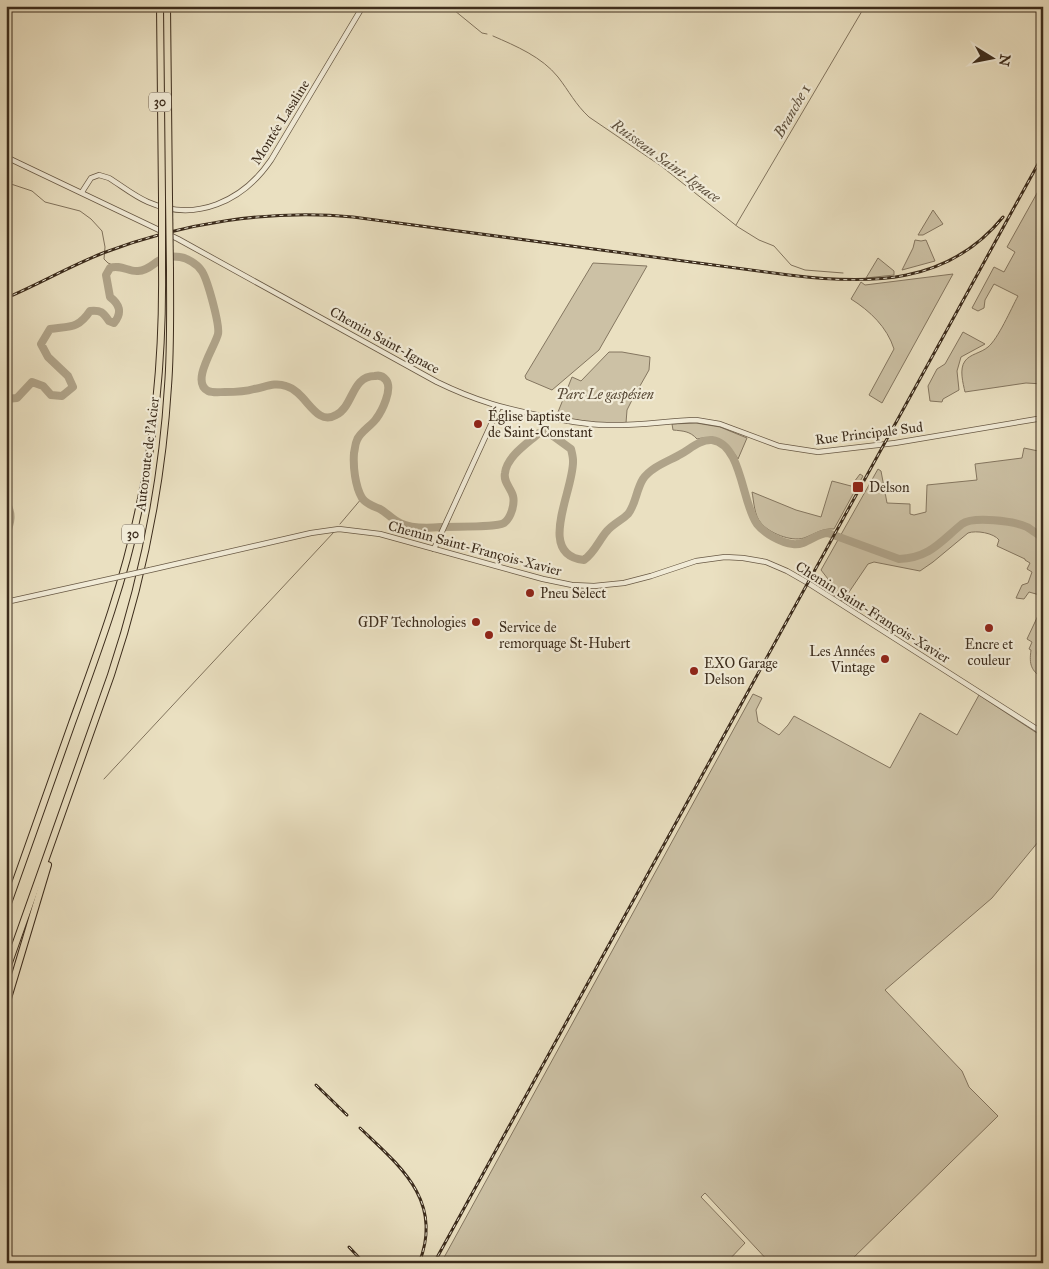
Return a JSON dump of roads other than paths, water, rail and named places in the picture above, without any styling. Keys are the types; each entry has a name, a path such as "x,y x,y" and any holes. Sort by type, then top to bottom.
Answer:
{"highway":[{"name":"Autoroute de l'Acier","path":"6,971 119,653 147,545 158,480 166,412 170,351 166,269 160,6"},
{"name":"Autoroute de l'Acier","path":"165,198 167,6"},
{"name":"Autoroute de l'Acier","path":"6,909 109,618 132,541 146,475 157,397 166,269"},
{"path":"6,1006 61,818"}],"street":[{"name":"Montée Lasaline","path":"82,192 89,180 99,175 109,178 145,201 174,209 205,208 238,195 255,180 271,160 363,6"},
{"name":"Chemin Saint-Ignace","path":"6,157 192,246 432,380 459,392 499,407 596,425 700,421"},
{"path":"434,549 499,407"},
{"name":"Rue Principale Sud","path":"700,421 720,424 776,446 818,452 895,443 1043,418"},
{"name":"Chemin Saint-François-Xavier","path":"6,602 332,529 371,532 548,581 584,586 628,582 690,562 713,558 738,557 766,562 782,568 1043,732"}],"waterway":[{"name":"Ruisseau Saint-Ignace","path":"449,6 482,33 487,34"},
{"name":"Branche 1","path":"736,225 865,6"},
{"name":"Ruisseau Saint-Ignace","path":"493,36 519,48 552,70 589,117 661,166 738,227 759,240 774,246 791,265 805,270 843,273"},
{"path":"6,180 12,181 11,184 32,191 45,202 80,211 91,219 102,231 105,247 104,259 115,266"},
{"path":"6,399 17,398 32,382 43,386 51,395 62,396 73,387 68,376 48,357 41,344 50,329 73,326 82,321 90,311 101,312 109,321 114,323 117,319 119,308 110,297 106,275 110,268 117,267 138,271 144,270 166,257 180,257 192,262 204,274 215,312 218,334 202,372 203,387 208,391 239,392 278,384 293,389 316,413 329,417 342,411 357,386 367,377 378,376 386,380 388,389 384,406 376,419 358,437 356,442 354,453 355,476 364,500 397,522 405,525 426,528 484,526 504,523 512,511 513,503 512,493 505,479 507,467 519,450 539,433 549,433 571,449 573,458 572,472 561,519 560,534 562,546 570,555 584,560 609,529 628,514 646,475 660,465 708,440 722,444 730,452 740,476 752,515 757,524 764,531 783,542 798,544 828,533 899,559 910,558 919,556 934,548 962,524 975,520 1004,521 1021,525 1043,538"},
{"path":"340,524 362,498"},
{"path":"6,502 10,510 9,526 6,535"},
{"path":"104,779 334,532"},
{"path":"1043,642 1040,653 1043,664"}],"railway":[{"path":"434,1263 1043,155"},
{"path":"6,298 91,258 133,243 195,226 258,217 290,215 353,217 789,275 848,280 877,279 905,275 932,268 958,256 981,239 1003,217"},
{"path":"316,1085 347,1115"},
{"path":"360,1128 403,1171 414,1186 422,1203 426,1221 425,1241 419,1263"},
{"path":"349,1247 364,1263"}],"place":[{"name":"Église baptiste de Saint-Constant","path":"478,424"},
{"name":"Delson","path":"858,487"},
{"name":"Pneu Select","path":"530,593"},
{"name":"GDF Technologies","path":"476,622"},
{"name":"Encre et couleur","path":"989,628"},
{"name":"Service de remorquage St-Hubert","path":"489,635"},
{"name":"Les Années Vintage","path":"885,659"},
{"name":"EXO Garage Delson","path":"694,671"}],"park label":[{"name":"Parc Le gaspésien","path":"605,394"}]}
